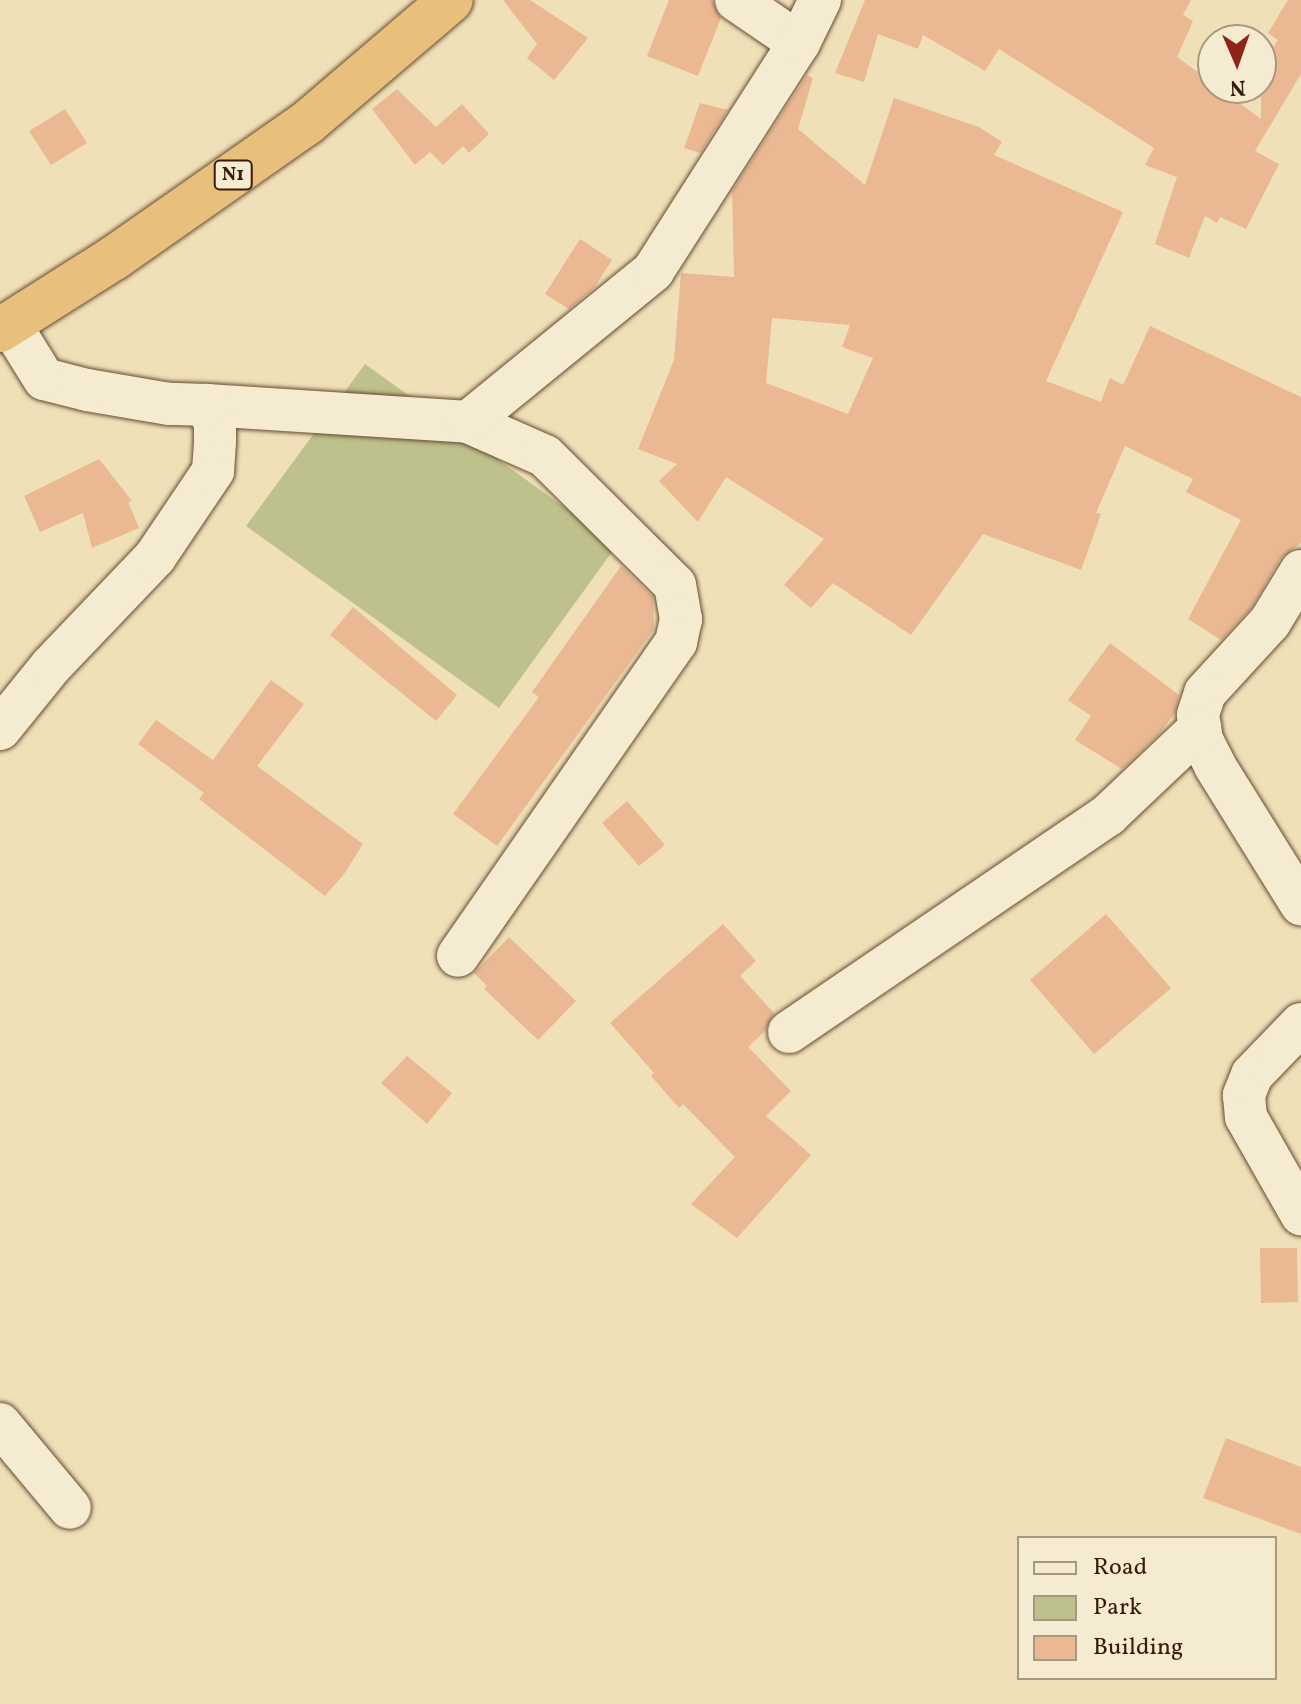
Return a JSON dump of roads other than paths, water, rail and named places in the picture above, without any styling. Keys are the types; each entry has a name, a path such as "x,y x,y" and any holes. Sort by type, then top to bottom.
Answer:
{"highway":[{"name":"N1","path":"5,327 114,258 307,123 449,1"}],"street":[{"path":"736,0 799,43"},
{"path":"468,422 653,271 799,43 820,0"},
{"path":"5,327 44,379 87,390 169,404 468,422 545,456 675,585 681,619 676,642 458,956"},
{"path":"0,729 51,666 155,557 213,471 215,424 207,405"},
{"path":"1301,571 1270,622 1205,693 1198,715 1215,766 1301,904"},
{"path":"789,1032 1031,871 1108,815 1200,728"},
{"path":"1301,1024 1252,1075 1244,1095 1246,1117 1301,1214"},
{"path":"0,1424 70,1508"}]}
